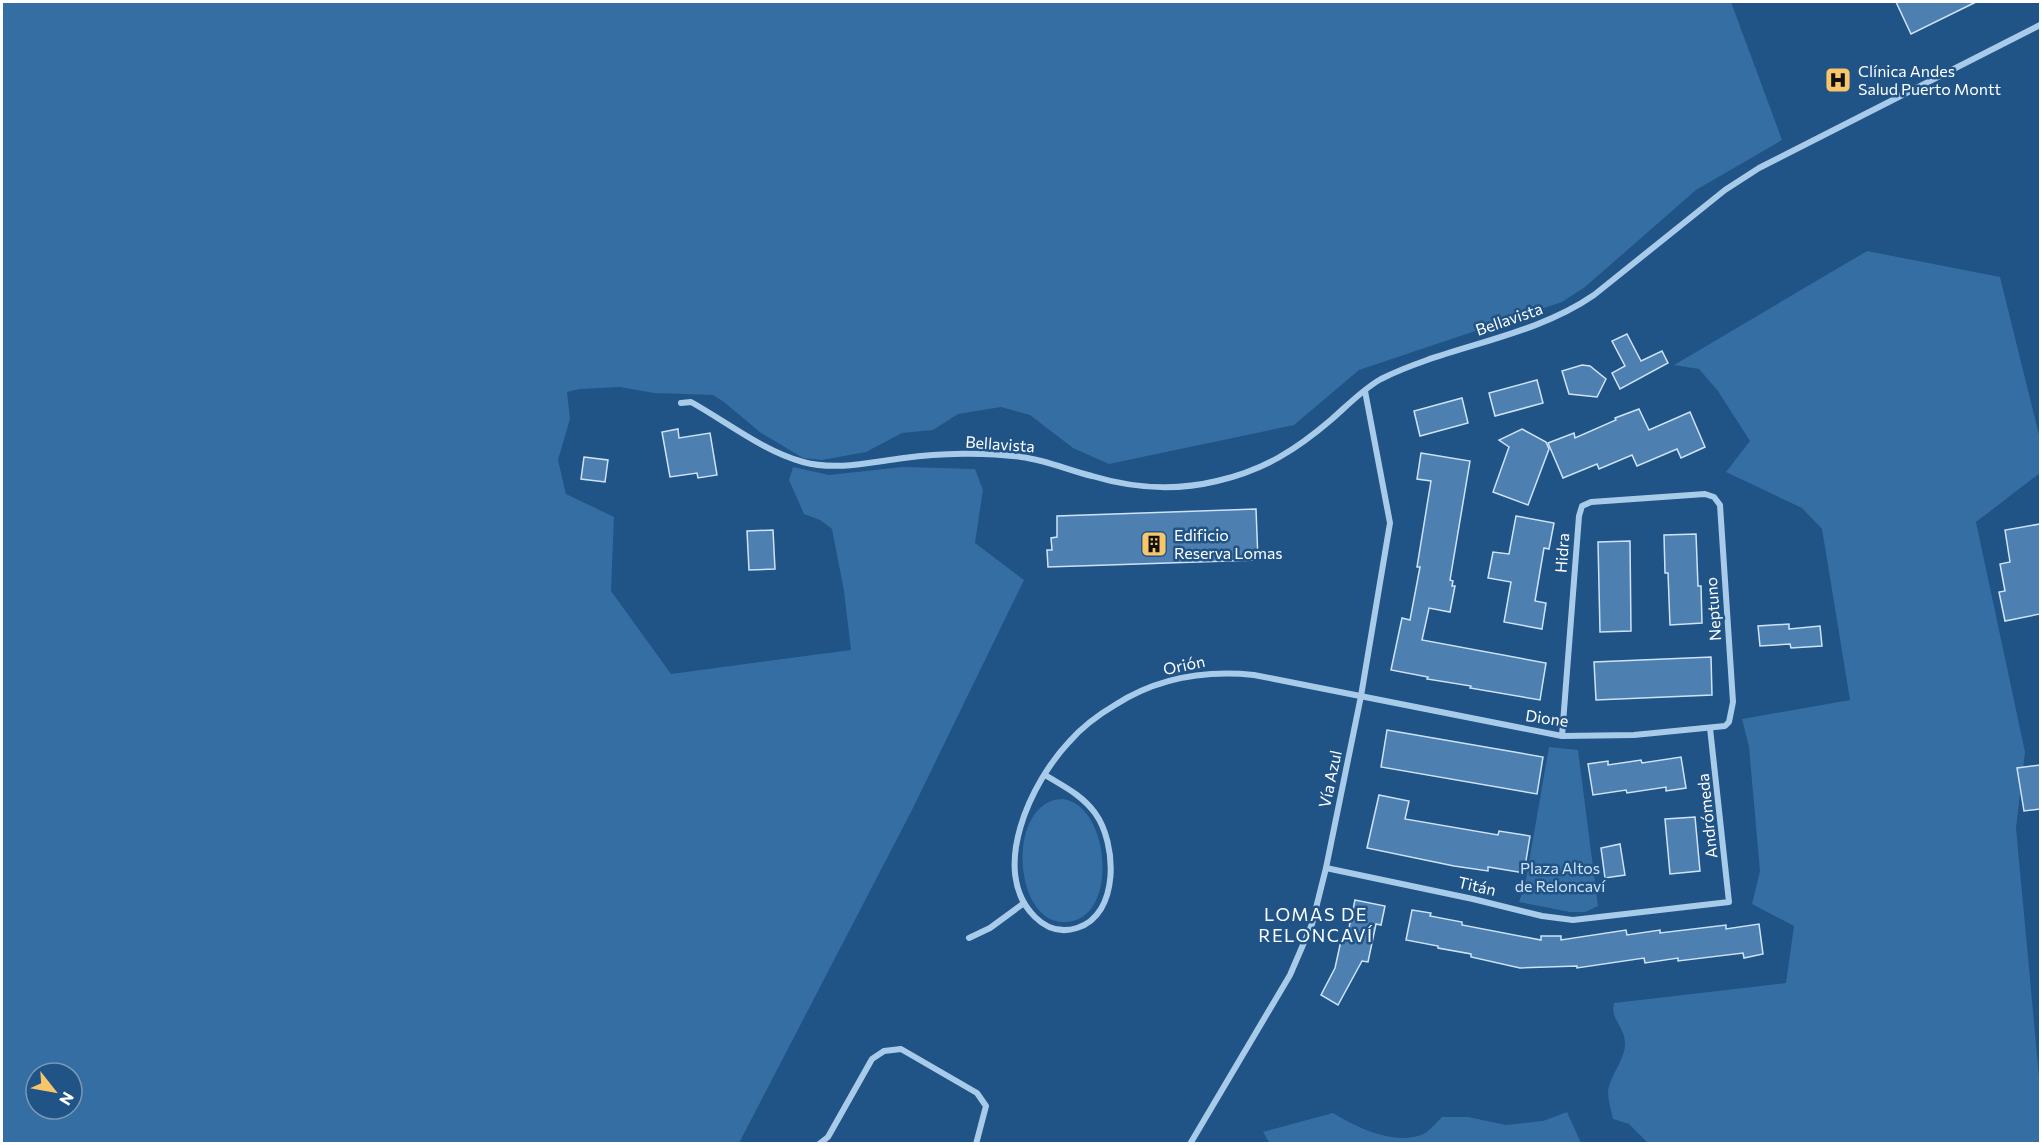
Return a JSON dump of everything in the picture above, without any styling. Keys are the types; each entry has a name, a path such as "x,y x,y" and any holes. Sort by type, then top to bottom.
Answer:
{"street":[{"name":"Bellavista","path":"681,403 691,402 774,451 803,462 832,467 944,454 1022,457 1115,482 1142,486 1188,486 1237,476 1276,460 1312,437 1379,380 1415,365 1499,338 1570,310 1594,295 1725,190 1759,168 2040,25"},
{"name":"Vía Azul","path":"1190,1143 1290,975 1312,924 1326,868 1361,696 1390,523 1365,391"},
{"name":"Hidra","path":"1562,736 1579,516 1582,506 1592,502 1705,494 1714,497"},
{"name":"Neptuno","path":"1714,497 1720,505 1732,702 1729,722"},
{"name":"Orión","path":"1045,775 1082,798 1098,818 1108,841 1111,856 1111,875 1103,902 1090,921 1081,927 1064,931 1053,929 1037,919 1024,903 1015,874 1014,853 1022,820 1045,775 1068,742 1099,716 1134,695 1173,680 1213,673 1254,675 1361,696"},
{"name":"Dione","path":"1361,696 1562,736 1634,735 1725,726 1729,722"},
{"name":"Andrómeda","path":"1710,728 1730,902"},
{"name":"Titán","path":"1326,868 1542,916 1573,920 1730,902"},
{"path":"969,938 990,928 1024,903"},
{"path":"819,1143 828,1137 872,1059 884,1051 901,1049 977,1093 986,1106 976,1143"}],"green space":[{"path":"2,2 1731,2 1782,140 1696,190 1585,287 1562,302 1359,370 1294,425 1109,464 1073,448 1030,415 1001,407 958,414 933,430 902,433 866,452 822,460 803,458 761,433 713,395 654,393 620,387 567,392 570,419 558,460 566,494 614,517 611,591 671,674 851,650 844,591 832,529 820,520 804,514 789,480 793,467 829,475 902,467 975,469 983,490 975,543 1024,580 912,810 739,1143 2,1143"},
{"path":"1867,251 2000,277 2040,439 2040,473 1976,522 2025,752 2016,828 2040,1087 2040,1143 1648,1143 1629,1124 1613,1119 1608,1090 1625,1048 1624,1036 1614,1014 1614,1003 1786,983 1794,926 1752,904 1760,871 1749,747 1742,719 1850,700 1822,529 1802,508 1726,472 1750,441 1718,391 1699,369 1674,365"},
{"name":"Plaza Altos de Reloncaví","path":"1549,747 1578,750 1598,906 1585,912 1570,912 1519,902 1525,885"},
{"path":"1062,799 1078,806 1091,820 1099,840 1102,862 1101,884 1095,903 1083,917 1065,922 1047,917 1034,904 1026,884 1023,862 1024,839 1031,819 1044,805"},
{"path":"1567,1112 1581,1143 1270,1144 1263,1132 1333,1113 1375,1133 1410,1138 1426,1132 1442,1117 1468,1117 1506,1125 1543,1121"}],"building":[{"path":"1896,2 1976,2 1911,34"},
{"path":"1627,334 1641,361 1662,351 1668,363 1620,389 1612,373 1625,366 1612,341"},
{"path":"1582,365 1590,366 1606,379 1597,397 1569,394 1562,371"},
{"path":"1537,380 1543,403 1495,416 1489,393"},
{"path":"1462,398 1468,423 1420,436 1414,411"},
{"path":"1639,409 1649,430 1690,412 1705,447 1681,458 1677,449 1637,466 1632,455 1599,469 1597,464 1563,478 1548,443 1574,433 1575,438"},
{"path":"678,429 679,438 710,433 717,475 698,478 697,473 670,477 662,432"},
{"path":"1522,429 1546,442 1549,449 1528,505 1493,492 1509,447 1499,440"},
{"path":"1421,453 1470,461 1450,580 1453,581 1452,586 1455,586 1450,612 1429,608 1422,640 1546,663 1540,700 1470,688 1471,686 1391,670 1402,618 1410,620 1420,567 1417,567 1431,481 1417,479"},
{"path":"584,457 608,460 605,482 581,479"},
{"name":"Edificio Reserva Lomas","path":"1256,509 1258,560 1048,567 1047,550 1052,550 1051,538 1057,537 1057,516"},
{"path":"1516,516 1554,523 1549,549 1544,548 1535,601 1546,603 1542,629 1504,622 1511,582 1488,578 1493,552 1509,554"},
{"path":"2040,524 2040,614 2005,621 1999,592 2005,591 2000,564 2010,562 2005,530"},
{"path":"773,530 775,569 749,570 747,531"},
{"path":"1696,534 1702,623 1670,625 1664,535"},
{"path":"1630,541 1631,631 1600,632 1598,542"},
{"path":"1789,624 1789,629 1820,626 1822,646 1791,648 1790,644 1760,646 1758,626"},
{"path":"1711,657 1712,695 1596,700 1594,662"},
{"path":"1387,730 1543,757 1537,794 1381,767"},
{"path":"1681,757 1686,788 1666,791 1666,787 1627,793 1626,790 1593,795 1588,764 1608,761 1608,765 1641,760 1642,763"},
{"path":"2040,765 2040,809 2024,811 2017,768"},
{"path":"1379,795 1409,801 1405,819 1498,835 1499,831 1530,836 1524,873 1488,867 1488,871 1454,866 1367,848"},
{"path":"1695,817 1700,871 1670,874 1665,819"},
{"path":"1620,844 1625,875 1605,878 1601,848"},
{"path":"1355,900 1385,906 1381,925 1376,924 1368,962 1362,961 1338,1005 1321,995 1335,968 1342,936 1347,937"},
{"path":"1412,910 1462,922 1462,925 1541,940 1541,936 1561,936 1561,940 1626,930 1627,935 1726,925 1726,929 1759,924 1763,954 1744,958 1743,953 1645,963 1644,958 1577,968 1577,966 1520,968 1471,957 1471,954 1406,940"}],"place":[{"name":"Clínica Andes Salud Puerto Montt","path":"1838,80"},
{"name":"Edificio Reserva Lomas","path":"1154,544"}],"district":[{"name":"LOMAS DE RELONCAVÍ","path":"1316,925"}]}
